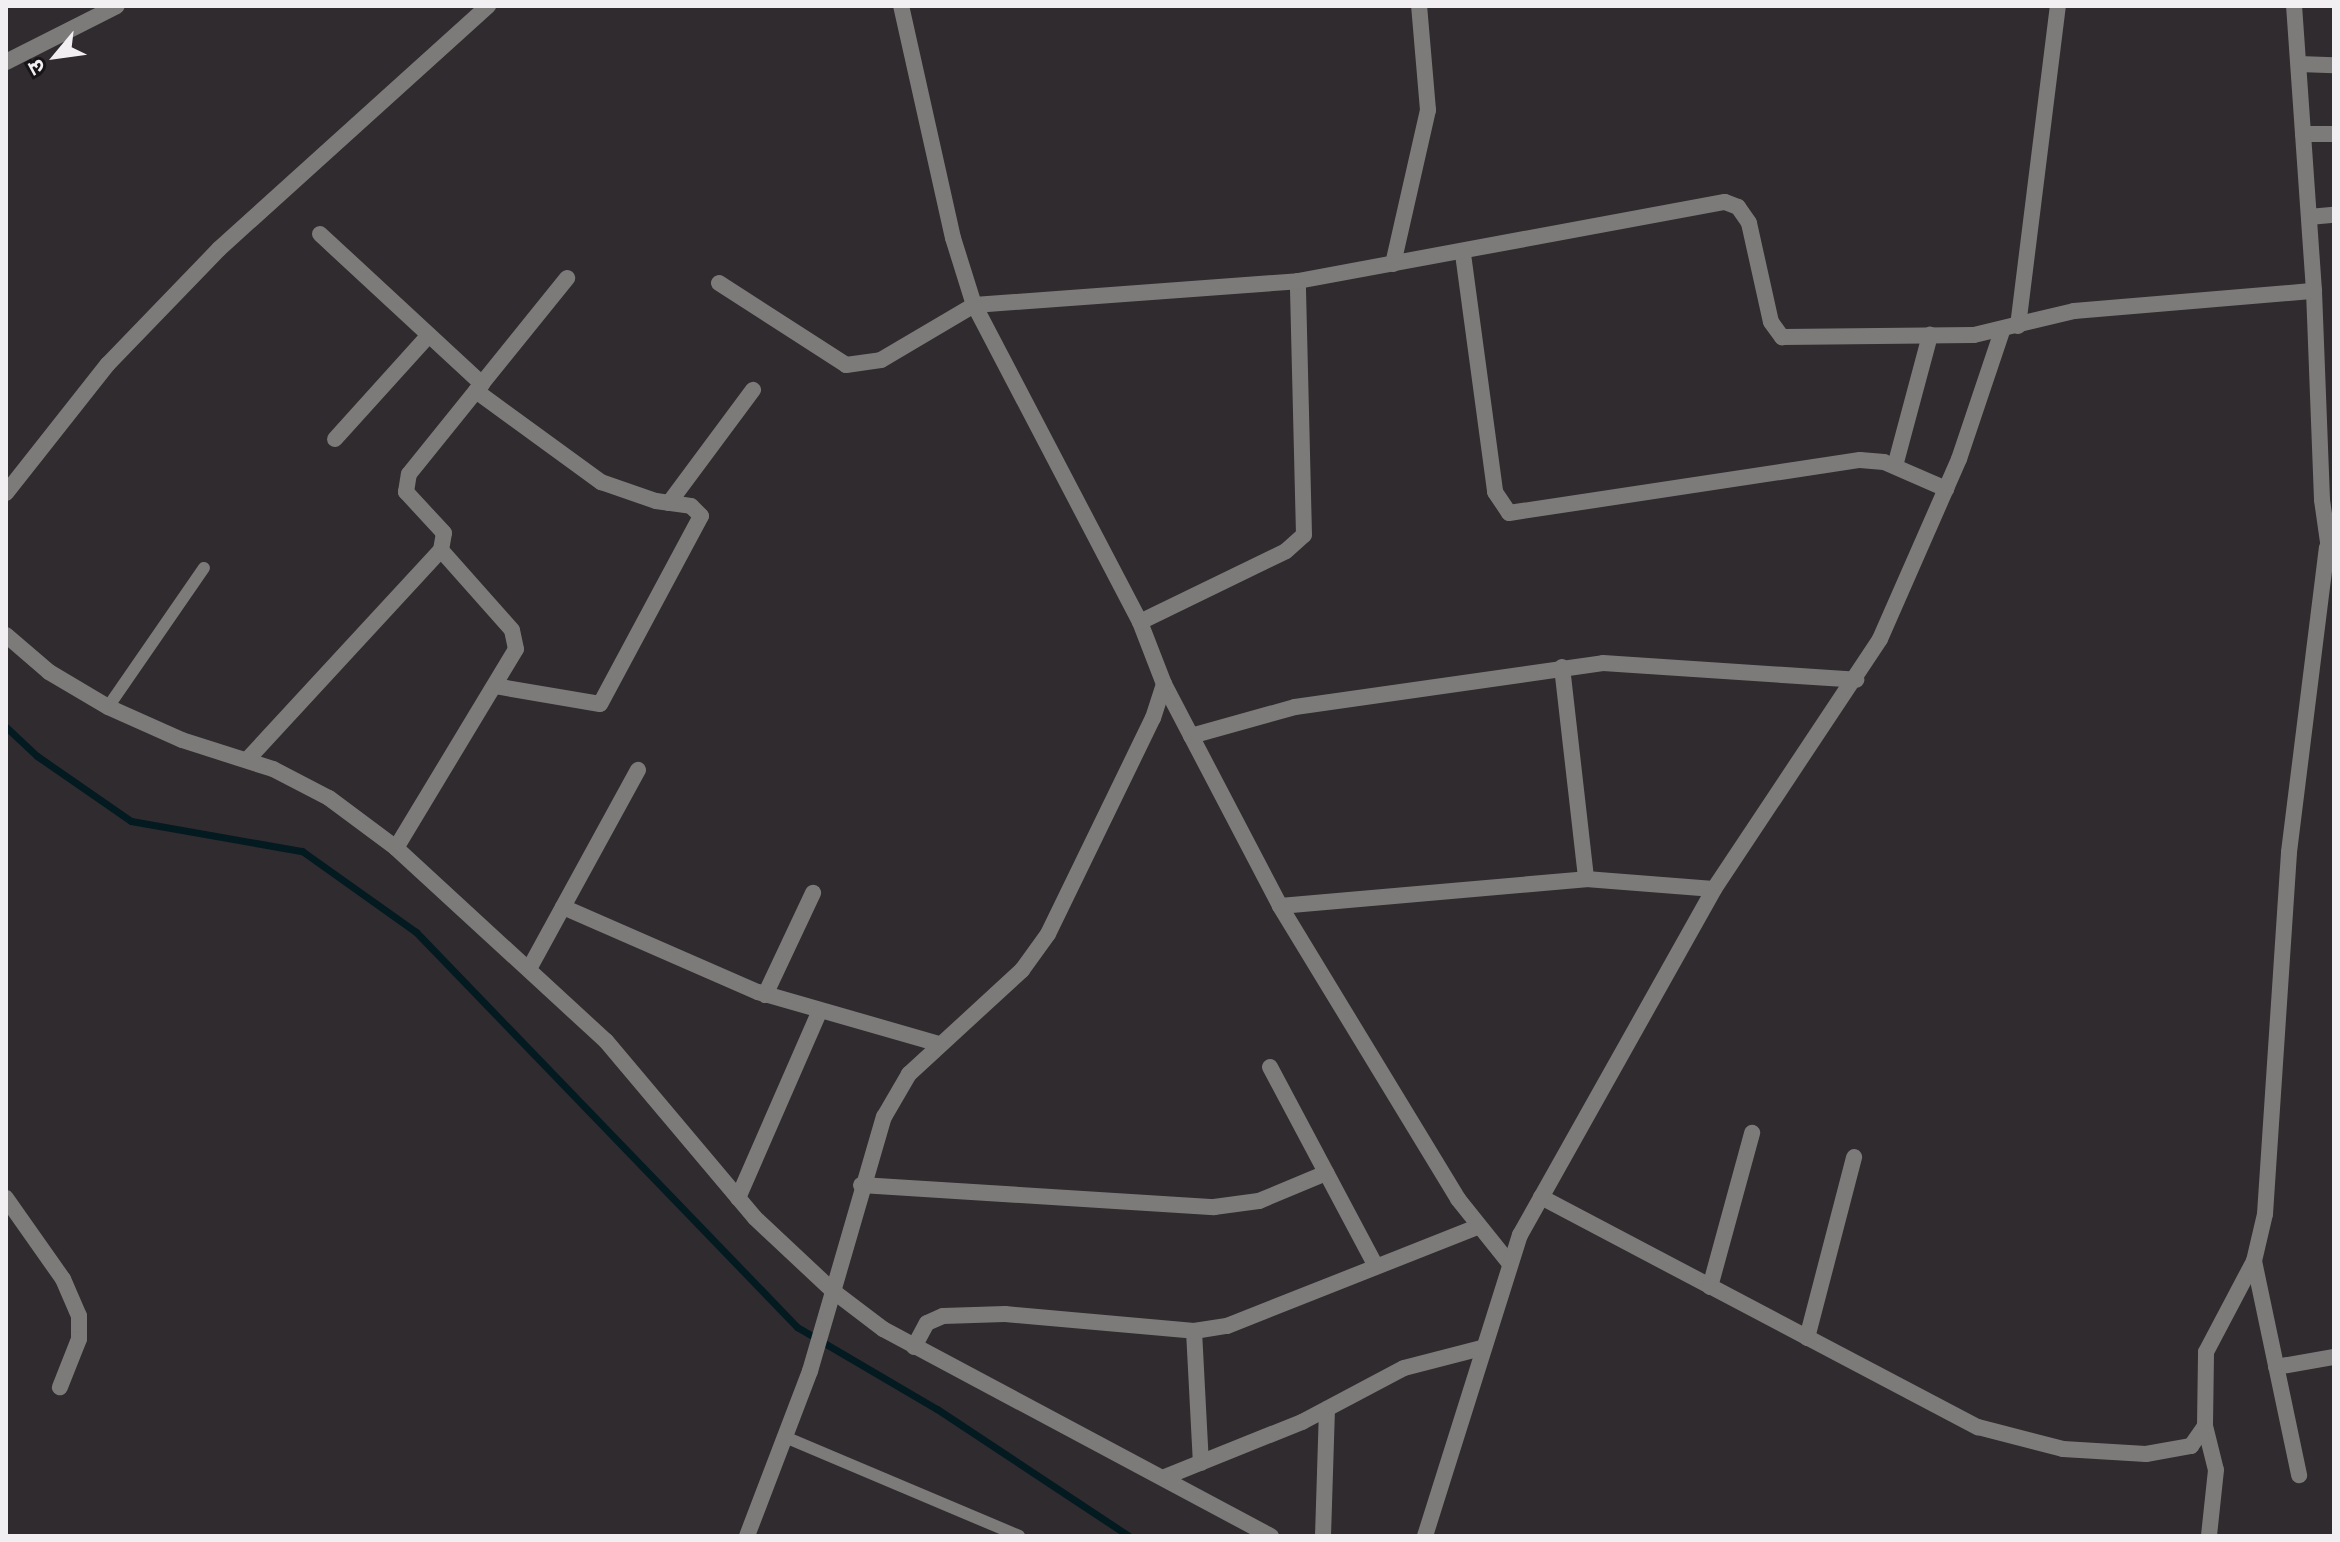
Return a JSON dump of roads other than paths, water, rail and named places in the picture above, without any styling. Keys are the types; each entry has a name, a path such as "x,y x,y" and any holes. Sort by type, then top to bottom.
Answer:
{"street":[{"path":"6,62 117,6"},
{"path":"6,493 108,364 219,249 488,6"},
{"path":"901,6 953,238 974,305 1140,622 1164,684 1280,906 1477,1227 1510,1264"},
{"path":"1393,264 1428,110 1419,6"},
{"path":"2018,326 2058,6"},
{"path":"2209,1536 2216,1470 2205,1426 2206,1352 2254,1261 2265,1214 2289,852 2327,547 2326,335 2314,291 2294,6"},
{"path":"2299,64 2334,65"},
{"path":"2303,134 2334,134"},
{"path":"719,283 846,365 881,360 974,305 1298,281 1463,254 1725,202 1738,207 1749,223 1771,322 1782,337 2002,331 2074,311 2314,291"},
{"path":"2309,217 2334,215"},
{"path":"320,234 429,335 479,388 601,482 698,509 700,524 600,704 495,686"},
{"path":"1463,254 1495,492 1509,513 1860,460 1895,466 1946,489"},
{"path":"247,760 441,550 444,533 413,501 405,484 567,278"},
{"path":"1140,622 1286,551 1304,535 1298,281"},
{"path":"1425,1536 1510,1264 1541,1197 1714,889 1856,680 1880,639 1946,489 2002,331"},
{"path":"335,439 429,335"},
{"path":"1895,466 1930,335"},
{"path":"669,503 753,390"},
{"path":"2327,547 2334,569"},
{"path":"396,848 513,658 517,639 441,550"},
{"path":"6,635 49,672 108,707 182,740 247,760 329,798 396,848 606,1041 738,1198 833,1291 914,1347 1165,1477 1271,1536"},
{"path":"1191,736 1295,707 1562,667 1667,664 1856,680"},
{"path":"1562,667 1586,879"},
{"path":"747,1536 810,1371 861,1185 884,1117 909,1074 1022,970 1048,934 1153,718 1164,684"},
{"path":"529,969 638,770"},
{"path":"1280,906 1586,879 1714,889"},
{"path":"765,995 813,893"},
{"path":"563,907 765,995 819,1013 939,1044"},
{"path":"738,1198 819,1013"},
{"path":"1270,1067 1376,1266"},
{"path":"1710,1287 1752,1133"},
{"path":"1807,1338 1854,1157"},
{"path":"861,1185 1214,1207 1259,1201 1326,1173"},
{"path":"1541,1197 1944,1412 2024,1442 2103,1452 2174,1452 2191,1446 2205,1426"},
{"path":"6,1198 63,1279 79,1316 79,1339 60,1387"},
{"path":"914,1347 927,1323 943,1316 1005,1314 1194,1331 1254,1319 1376,1266 1477,1227"},
{"path":"2254,1261 2299,1475"},
{"path":"1194,1331 1201,1463"},
{"path":"1165,1477 1327,1409 1404,1368 1482,1348"},
{"path":"2276,1367 2334,1357"},
{"path":"1323,1536 1327,1409"}],"lane":[{"path":"108,707 204,568"},
{"path":"785,1437 1019,1536"}],"waterway":[{"path":"6,727 37,756 131,821 302,851 416,932 797,1327 937,1409 1129,1536"}]}
